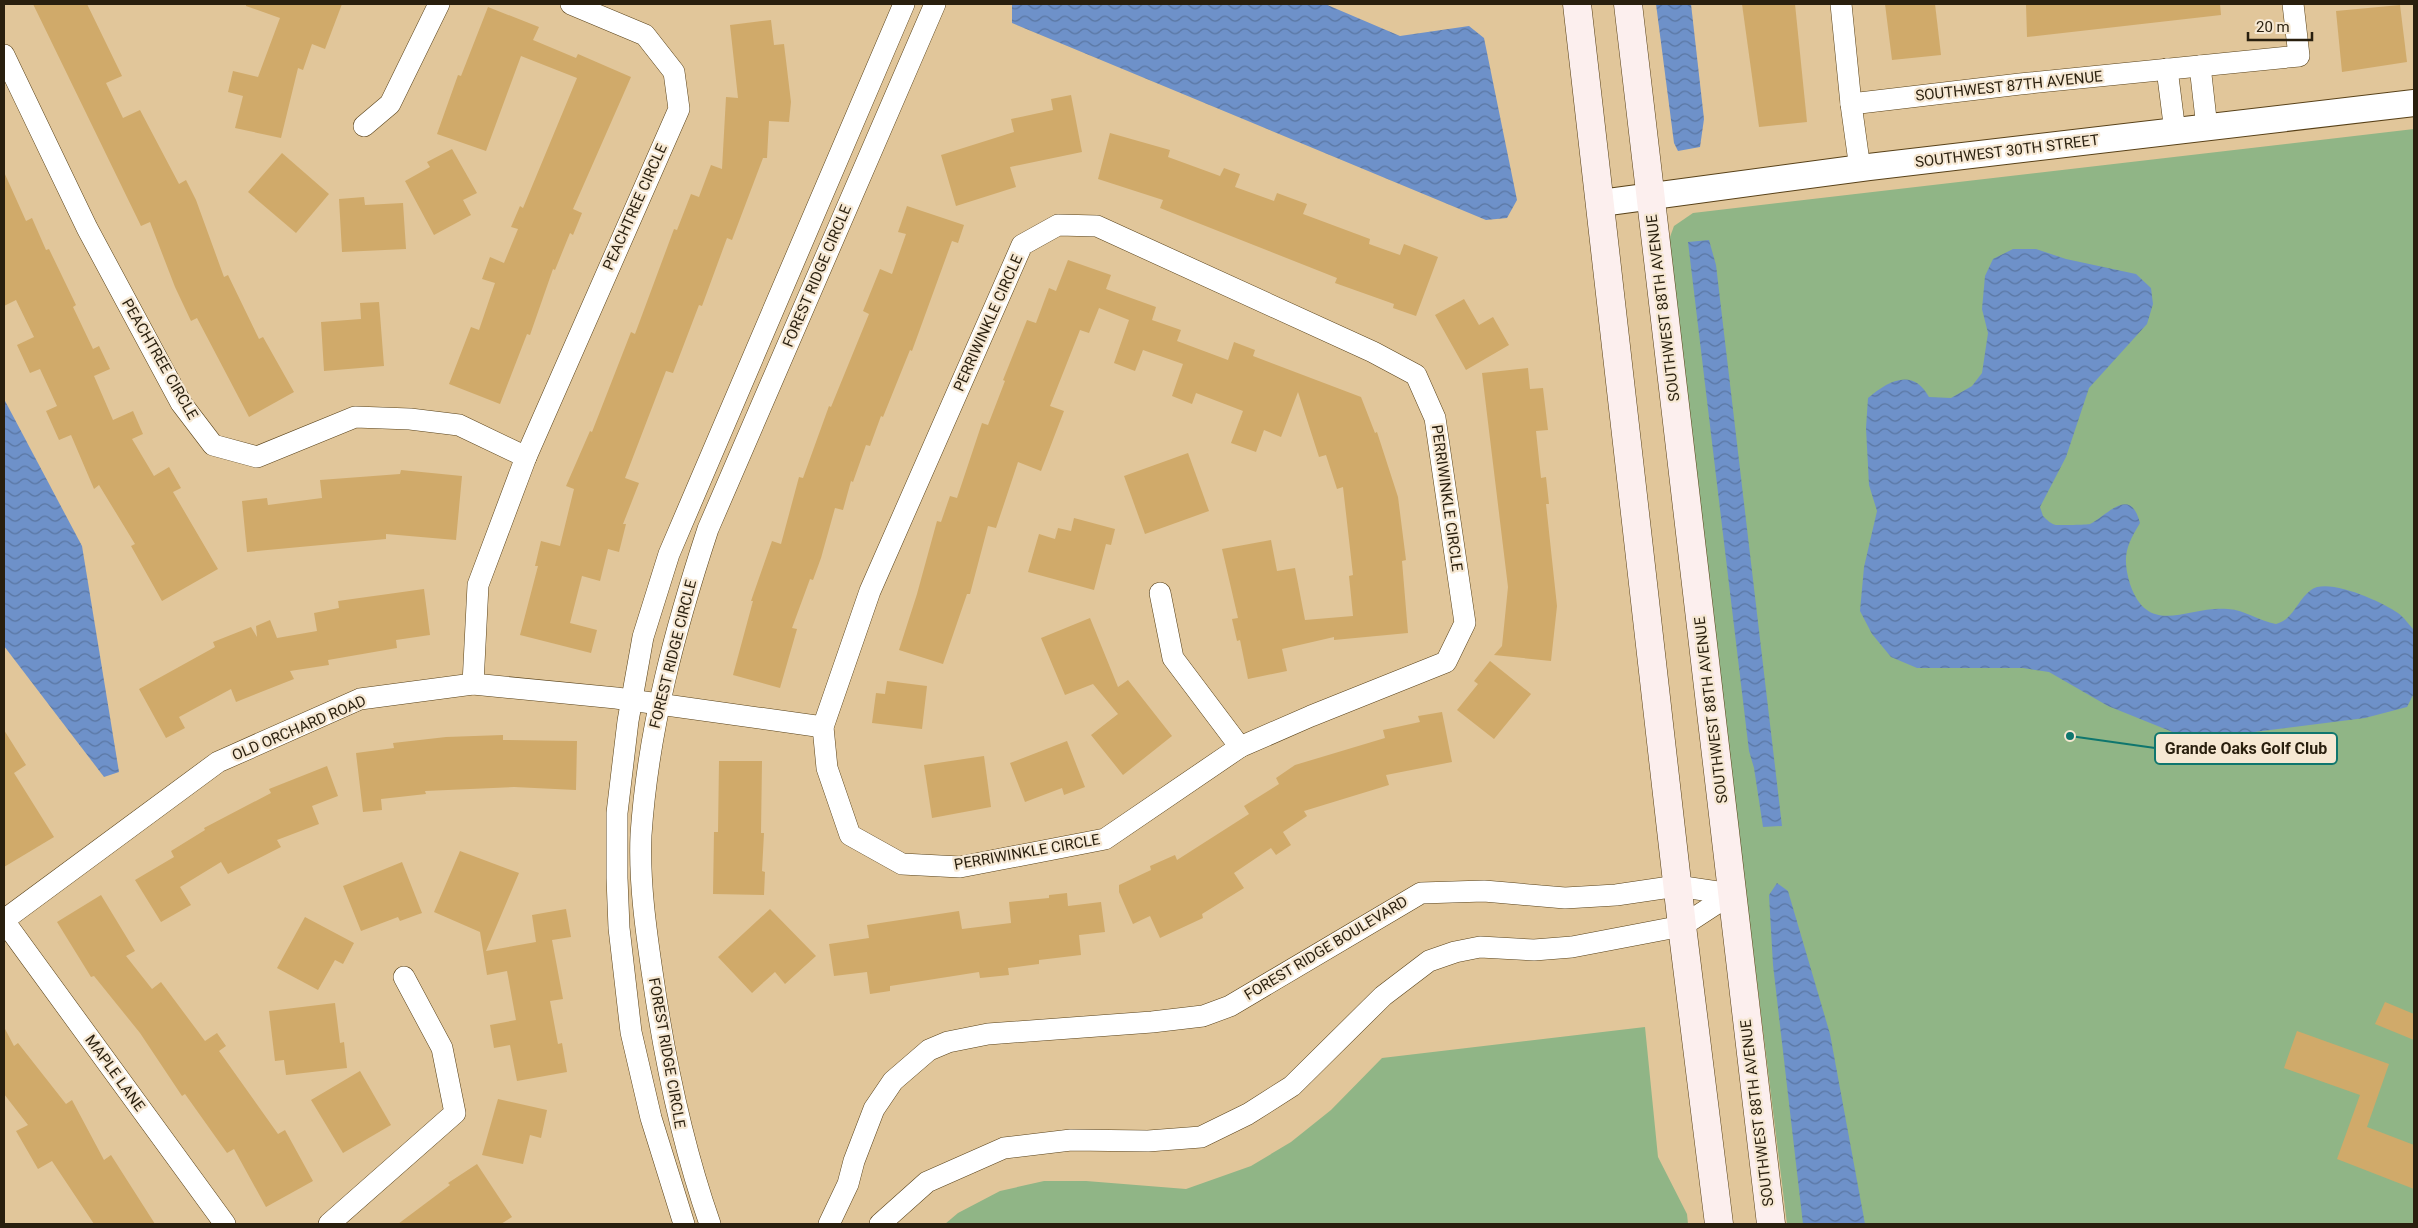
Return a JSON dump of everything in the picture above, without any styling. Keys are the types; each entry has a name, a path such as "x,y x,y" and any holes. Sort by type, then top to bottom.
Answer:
{"main road":[{"path":"1577,4 1677,886 1719,1224"},
{"name":"SOUTHWEST 88TH AVENUE","path":"1628,4 1771,1224"}],"street":[{"path":"364,126 390,104 439,4"},
{"name":"PEACHTREE CIRCLE","path":"473,684 478,585 526,457 679,109 674,72 645,35 571,4"},
{"name":"FOREST RIDGE CIRCLE","path":"684,1224 651,1118 631,1032 619,928 617,813 632,700 643,637 669,554 904,4"},
{"name":"FOREST RIDGE CIRCLE","path":"710,1224 690,1169 678,1122 660,1026 644,920 641,836 652,738 679,616 708,529 935,4"},
{"path":"1841,4 1851,104 1860,168"},
{"name":"SOUTHWEST 87TH AVENUE","path":"1851,104 2299,56 2293,4"},
{"name":"PEACHTREE CIRCLE","path":"4,55 92,236 181,403 212,445 256,457 355,417 410,419 458,425 526,457"},
{"path":"2200,66 2207,128"},
{"path":"2167,69 2175,132"},
{"name":"SOUTHWEST 30TH STREET","path":"1600,203 1860,168 2414,103"},
{"name":"PERRIWINKLE CIRCLE","path":"1058,225 1097,226 1373,352 1416,375 1435,418 1465,623 1446,662 1311,716 1240,748 1105,839 960,867 902,864 850,834 827,768 823,727 870,591 1022,245 1058,225"},
{"path":"1160,593 1172,658 1240,748"},
{"name":"OLD ORCHARD ROAD","path":"4,920 218,762 360,699 473,684 632,700 823,727"},
{"name":"FOREST RIDGE BOULEVARD","path":"829,1224 848,1184 854,1162 874,1109 893,1081 929,1050 948,1042 988,1034 1152,1022 1204,1016 1230,1006 1421,893 1484,891 1565,898 1616,895 1677,886 1731,894"},
{"path":"880,1224 927,1182 1004,1148 1071,1140 1148,1141 1201,1137 1248,1114 1292,1086 1383,996 1429,961 1454,952 1480,946 1534,950 1572,947 1682,926 1731,894"},
{"name":"MAPLE LANE","path":"4,920 225,1224"},
{"path":"328,1224 455,1113 442,1048 404,977"}],"green space":[{"path":"2414,129 2414,1224 1787,1224 1666,248 1674,226 1693,213"},
{"path":"1645,1027 1658,1157 1687,1214 1688,1224 945,1224 958,1213 1000,1191 1044,1181 1086,1181 1186,1189 1251,1166 1291,1142 1331,1110 1382,1058"}],"water":[{"path":"1012,4 1325,4 1400,36 1469,26 1484,38 1517,200 1507,218 1486,220 1012,23"},
{"path":"1656,4 1691,4 1704,119 1700,147 1678,151 1674,143"},
{"path":"1709,240 1716,265 1782,826 1763,827 1754,768 1749,751 1688,242"},
{"path":"2013,249 2036,249 2066,259 2136,274 2151,288 2153,304 2147,324 2089,388 2066,457 2040,507 2043,516 2056,525 2090,524 2118,506 2125,504 2130,506 2136,512 2140,523 2131,538 2127,552 2126,566 2130,584 2138,601 2148,611 2159,615 2171,616 2213,609 2228,609 2240,611 2276,624 2282,622 2291,614 2306,594 2319,587 2342,589 2368,597 2390,608 2400,615 2414,630 2414,693 2407,707 2365,718 2222,736 2175,733 2108,706 2049,672 2023,668 1917,668 1891,657 1872,634 1860,611 1864,567 1877,511 1869,485 1866,428 1868,398 1884,386 1900,380 1916,382 1929,397 1951,398 1972,386 1982,373 1988,333 1982,309 1985,276 1993,259"},
{"path":"4,399 82,546 119,772 104,777 4,646"},
{"path":"1777,883 1788,891 1830,1034 1865,1224 1803,1224 1773,965 1769,895"}],"building":[{"path":"33,4 87,4 122,76 106,83 123,118 140,110 179,184 186,180 196,200 224,277 228,275 259,339 263,337 294,392 249,417 197,318 191,321 175,287 150,222 141,226"},
{"path":"246,4 342,4 325,49 312,44 303,70 298,68 281,138 235,128 243,96 228,92 233,71 258,77 280,18 246,6"},
{"path":"1742,4 1795,4 1807,122 1759,127"},
{"path":"1885,4 1935,4 1941,55 1892,60"},
{"path":"2026,4 2220,4 2221,15 2027,37"},
{"path":"2400,5 2407,62 2342,72 2336,11"},
{"path":"488,7 539,27 533,40 576,58 578,54 631,77 573,209 582,213 573,235 570,233 555,270 553,269 530,335 527,334 500,404 449,384 471,327 479,330 495,283 482,279 490,257 504,263 518,229 511,227 520,206 523,208 577,78 521,56 486,151 437,134 458,75 461,76"},
{"path":"771,20 774,45 784,44 791,102 789,122 769,121 767,158 763,158 732,240 727,238 702,306 699,305 673,373 666,371 625,478 639,483 623,524 626,524 619,552 608,549 600,581 582,576 570,623 597,630 591,653 520,635 538,566 535,566 541,541 560,546 574,489 566,486 590,431 592,432 631,332 635,334 674,229 677,230 691,194 699,197 711,165 722,169 726,97 738,98 730,25"},
{"path":"1071,95 1082,152 1010,167 1016,187 956,206 941,155 1014,132 1011,119 1053,110 1051,99"},
{"path":"1110,133 1170,150 1168,157 1220,176 1224,168 1240,174 1235,187 1274,201 1277,193 1307,204 1303,214 1370,239 1369,244 1400,255 1404,244 1438,257 1416,316 1393,308 1394,304 1335,283 1337,278 1160,208 1163,200 1098,179"},
{"path":"452,149 477,193 463,200 471,215 434,235 405,181 430,167 427,162"},
{"path":"282,153 329,194 296,233 248,192"},
{"path":"4,172 26,221 32,218 46,250 49,249 76,305 73,307 93,349 99,346 110,369 94,376 113,420 133,411 143,434 132,439 154,476 169,467 181,488 173,492 218,569 162,601 131,546 135,544 99,485 94,489 71,435 59,440 46,411 57,406 40,369 30,373 17,345 34,337 16,300 4,306"},
{"path":"364,197 365,205 403,203 406,249 342,252 339,199"},
{"path":"907,206 964,225 958,243 952,241 912,351 910,350 870,446 866,445 853,482 851,481 843,510 835,508 821,558 813,580 810,579 792,628 797,629 780,688 733,675 753,601 751,601 772,541 781,544 799,477 803,478 829,406 831,407 869,314 863,311 880,269 892,274 906,234 898,232"},
{"path":"1068,260 1111,275 1106,289 1156,307 1152,320 1181,330 1177,341 1228,360 1234,342 1255,350 1253,356 1361,397 1375,433 1377,432 1398,497 1406,560 1402,561 1408,633 1334,640 1334,637 1282,649 1287,671 1248,679 1240,640 1237,641 1232,619 1238,618 1222,549 1271,540 1277,571 1295,568 1305,620 1353,616 1349,576 1353,575 1343,487 1337,489 1326,455 1319,457 1298,392 1281,437 1264,430 1256,452 1231,443 1243,411 1196,393 1192,404 1172,396 1183,364 1143,350 1135,371 1114,363 1129,320 1099,308 1089,333 1080,330 1050,406 1064,411 1041,471 1018,462 996,528 988,526 970,594 967,594 943,664 899,650 937,521 941,522 950,496 957,498 982,423 988,425 1005,381 1003,380 1027,320 1036,323 1049,288 1056,291"},
{"path":"1464,299 1479,325 1493,317 1509,345 1466,370 1435,315"},
{"path":"379,302 384,366 324,371 321,322 361,319 360,303"},
{"path":"1528,368 1530,389 1543,388 1548,430 1536,431 1541,478 1546,477 1549,504 1546,504 1557,606 1551,661 1494,655 1502,646 1508,587 1482,373"},
{"path":"1188,453 1209,511 1145,534 1124,476"},
{"path":"401,470 462,476 456,540 386,534 386,539 247,552 242,501 267,498 268,505 322,498 320,480 400,474"},
{"path":"1074,518 1115,529 1111,545 1106,544 1094,590 1028,572 1039,534 1055,539 1058,528 1071,531"},
{"path":"424,589 430,635 396,640 397,648 328,660 329,665 290,671 294,679 236,702 231,689 179,717 185,728 166,738 139,689 215,647 213,642 251,627 257,637 256,626 270,620 277,638 317,631 314,613 339,608 338,601"},
{"path":"1090,618 1118,687 1128,680 1172,736 1123,775 1091,735 1118,714 1093,684 1065,695 1041,638"},
{"path":"1490,661 1531,694 1494,739 1457,710 1478,684 1474,681"},
{"path":"887,681 927,686 922,729 872,723 876,693 885,694"},
{"path":"1442,712 1452,762 1386,775 1389,785 1304,811 1307,816 1283,832 1291,845 1276,855 1271,848 1234,873 1244,888 1202,914 1203,918 1160,938 1150,916 1133,924 1119,892 1119,885 1151,870 1150,866 1175,855 1177,860 1249,814 1244,806 1279,784 1276,778 1295,765 1385,738 1383,730 1420,722 1418,716"},
{"path":"4,730 26,765 14,773 54,837 4,867"},
{"path":"503,735 503,740 577,741 576,790 514,787 425,791 426,794 381,799 382,810 363,812 356,753 394,748 393,743 446,737"},
{"path":"1067,741 1085,787 1064,795 1062,788 1025,802 1010,763"},
{"path":"984,756 991,807 932,818 924,765"},
{"path":"719,761 762,761 761,833 764,833 762,871 765,872 764,895 713,894 714,832 718,832"},
{"path":"327,766 338,796 312,806 319,824 277,840 281,847 228,874 221,862 180,887 191,905 161,922 135,880 174,857 171,851 205,830 204,828 271,793 269,789"},
{"path":"460,851 519,873 486,951 536,942 532,915 566,909 571,937 552,940 563,999 550,1001 558,1044 562,1043 567,1072 517,1081 510,1045 494,1048 490,1025 516,1020 507,971 487,975 480,932 434,912"},
{"path":"402,862 422,913 400,921 398,917 361,931 343,886"},
{"path":"1067,893 1068,906 1101,902 1105,932 1079,935 1081,955 1039,960 1039,964 1008,968 1009,975 980,978 979,972 890,986 890,991 870,994 867,972 834,976 829,944 869,938 867,925 959,911 962,929 1011,923 1009,902 1049,898 1049,895"},
{"path":"101,895 135,951 126,956 152,989 161,982 205,1041 217,1033 226,1046 219,1051 278,1134 285,1130 313,1181 266,1207 234,1149 227,1153 185,1094 182,1096 140,1033 94,976 91,977 57,922"},
{"path":"770,909 816,956 785,984 775,972 752,993 718,957"},
{"path":"305,917 354,943 343,964 335,960 318,990 277,968"},
{"path":"2385,1002 2414,1014 2414,1040 2375,1024"},
{"path":"335,1003 340,1043 344,1042 347,1068 286,1075 284,1060 275,1061 269,1011"},
{"path":"4,1027 14,1046 18,1043 66,1104 72,1100 104,1160 111,1155 155,1224 94,1224 52,1161 38,1169 16,1131 28,1125 4,1094"},
{"path":"2297,1031 2389,1064 2367,1127 2414,1145 2414,1189 2337,1159 2360,1095 2284,1068"},
{"path":"360,1071 391,1125 343,1153 311,1100"},
{"path":"498,1099 547,1110 541,1138 530,1135 523,1164 482,1155"},
{"path":"477,1164 512,1217 501,1224 398,1224 450,1185 448,1183"}],"place":[{"name":"Grande Oaks Golf Club","path":"2070,736"}]}
